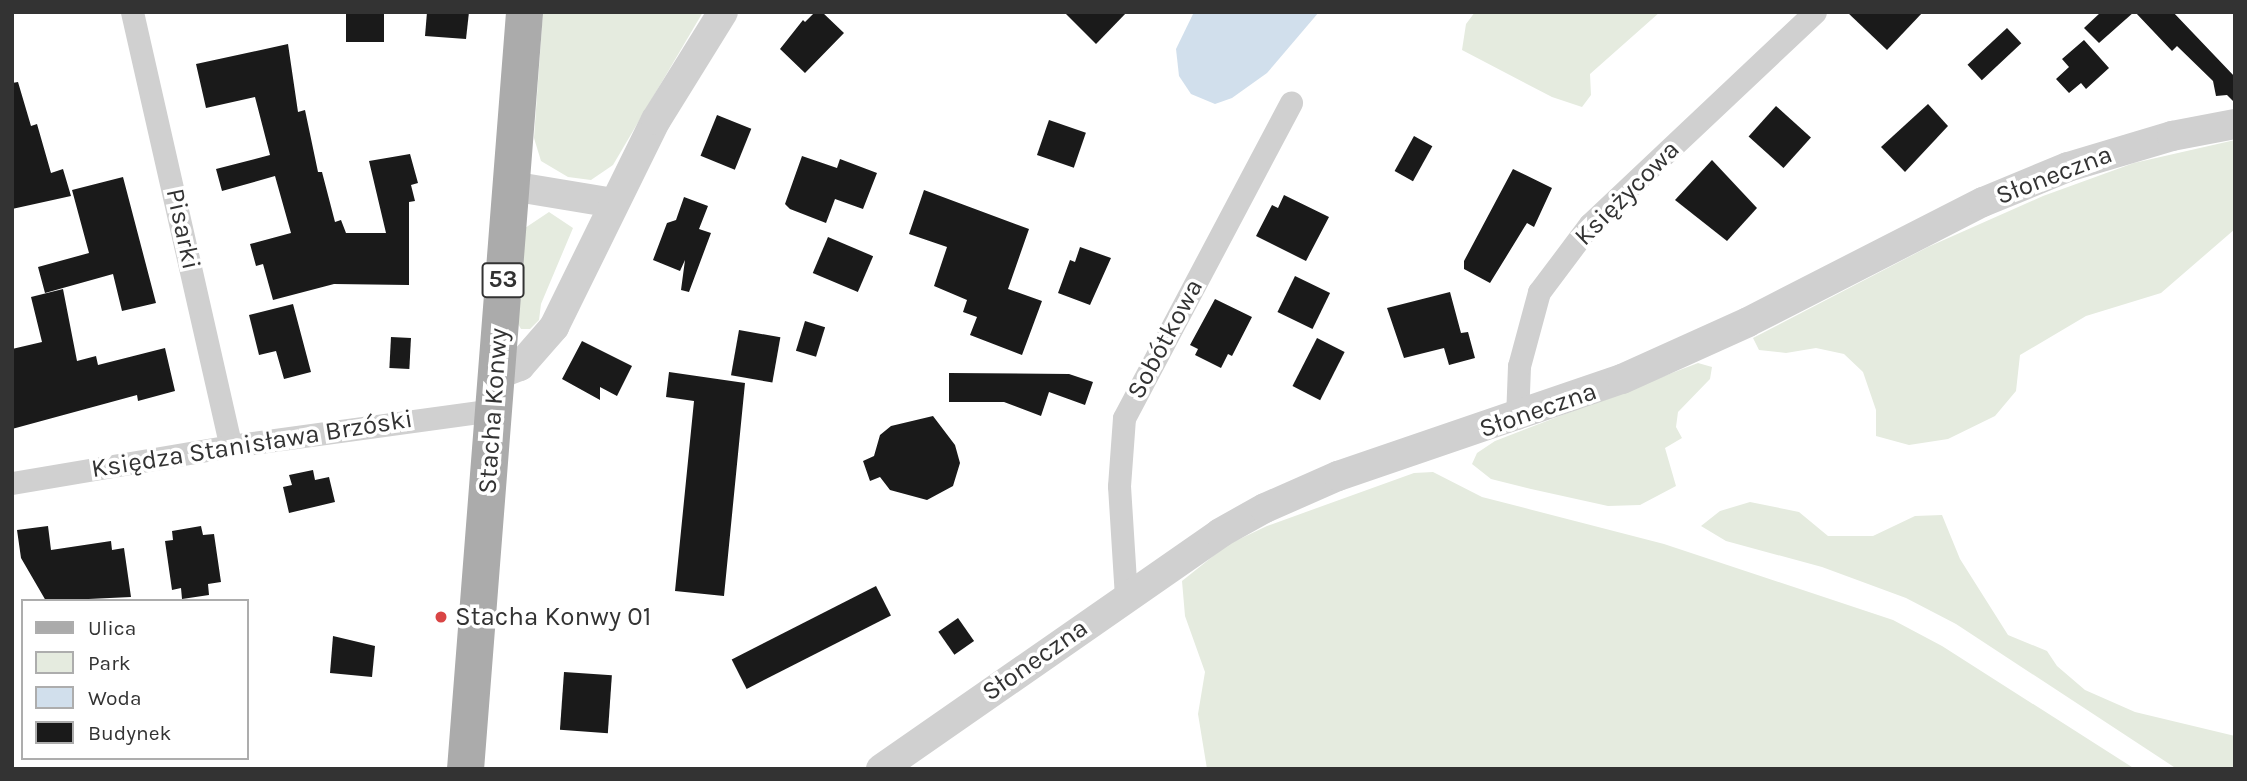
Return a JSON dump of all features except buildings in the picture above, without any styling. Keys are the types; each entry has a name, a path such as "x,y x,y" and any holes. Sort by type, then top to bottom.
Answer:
{"main road":[{"name":"Stacha Konwy","path":"465,769 524,12"}],"street":[{"name":"Pisarki","path":"132,12 231,446"},
{"path":"494,392 554,327 614,203 687,66 723,12"},
{"name":"Księżycowa","path":"1517,418 1519,366 1539,292 1590,224 1815,12"},
{"name":"Sobótkowa","path":"1126,597 1119,486 1124,418 1291,102"},
{"name":"Słoneczna","path":"881,769 1126,597 1265,508 1338,476 1517,418 1622,379 1748,322 2028,183 2103,154 2235,124"},
{"path":"511,186 614,203"},
{"name":"Księdza Stanisława Brzóski","path":"12,483 231,446 494,392"}],"green space":[{"path":"543,12 703,12 613,165 591,180 568,177 541,161 534,138"},
{"path":"1475,12 1660,12 1590,74 1591,95 1582,107 1552,97 1462,50 1466,24"},
{"path":"2235,140 2235,229 2161,293 2086,316 2020,355 2016,391 1995,416 1948,439 1909,445 1876,436 1876,410 1863,372 1844,354 1816,348 1786,353 1759,350 1753,338 1928,247 2043,196 2134,163"},
{"path":"549,212 573,228 541,304 539,320 530,329 521,329 517,322 525,228"},
{"path":"1698,363 1712,367 1710,379 1678,412 1676,427 1682,438 1665,448 1676,486 1640,505 1608,506 1531,489 1491,479 1472,464 1477,453 1495,441"},
{"path":"1433,472 1482,497 1664,544 1893,620 1942,646 2135,769 1207,769 1198,714 1205,672 1185,616 1182,581 1227,545 1267,526 1414,473"},
{"path":"1750,502 1799,512 1828,536 1873,536 1915,516 1942,515 1960,559 2008,635 2047,651 2057,666 2085,690 2135,712 2235,736 2235,769 2177,769 1956,624 1906,598 1822,567 1726,541 1701,526 1720,511"}],"water":[{"path":"1194,12 1319,12 1267,73 1232,98 1215,104 1191,94 1179,76 1176,49"}],"place":[{"name":"Stacha Konwy 01","path":"441,617"}]}
